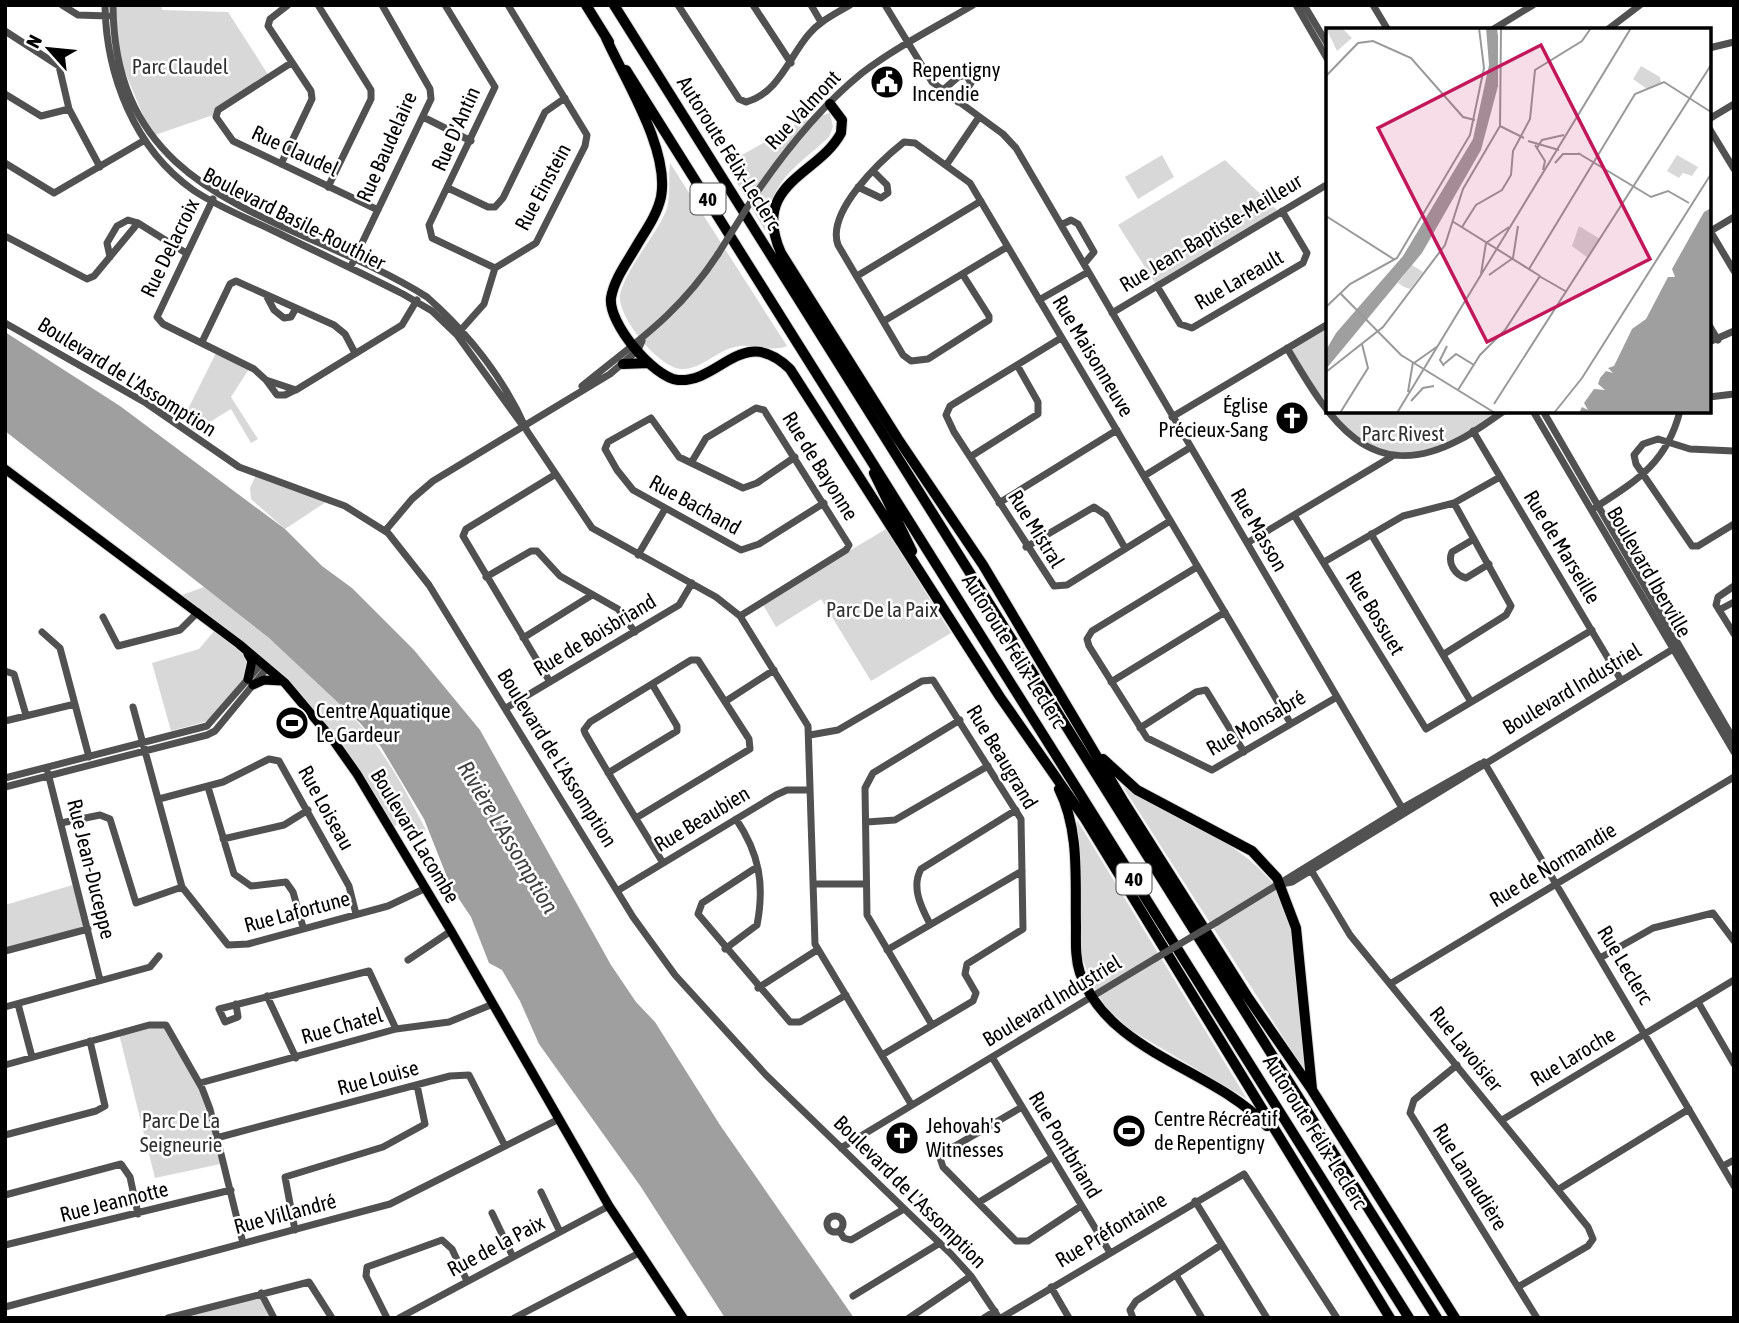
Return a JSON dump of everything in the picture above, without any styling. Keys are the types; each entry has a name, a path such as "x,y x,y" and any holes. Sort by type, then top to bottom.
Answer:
{"highway":[{"name":"Autoroute Félix-Leclerc","path":"586,5 1409,1318"},
{"name":"Autoroute Félix-Leclerc","path":"614,5 1437,1318"},
{"path":"606,38 647,126 661,178 657,210 612,294 613,316 638,345 649,363 666,376 682,380 699,376 741,354 766,354 783,363 807,394 1049,770 1085,819 1390,1318"},
{"path":"830,103 842,120 841,134 783,192 775,217 778,245 877,407 970,545 1087,740 1247,996 1312,1090 1455,1318"},
{"path":"623,364 649,363"},
{"path":"859,441 929,586"},
{"path":"895,454 1005,604"},
{"path":"1087,740 1134,788 1252,851 1281,884 1296,928 1312,1090"},
{"path":"1049,770 1071,824 1077,960 1082,978 1093,997 1117,1027 1245,1106 1278,1138"}],"main road":[{"name":"Boulevard Lacombe","path":"5,470 245,649 284,682 346,755 610,1206 683,1318"},
{"path":"245,649 252,661 251,682 284,682"}],"street":[{"path":"62,5 78,15 109,17"},
{"name":"Boulevard Basile-Routhier","path":"105,5 129,90 152,136 183,171 214,197"},
{"name":"Boulevard Basile-Routhier","path":"113,5 109,17 117,80 144,141 182,181 352,264 421,294 460,332 592,528 692,583 730,606 740,616 808,726 813,929 817,950 911,1104"},
{"path":"281,164 312,99 311,91 291,63 268,22 288,5"},
{"path":"317,5 371,90 370,99 328,187"},
{"name":"Rue D'Antin","path":"445,5 495,87 429,225 429,234 495,268"},
{"name":"Rue Einstein","path":"495,268 536,243 585,146 587,135 508,5"},
{"path":"678,5 739,99 746,102 772,85 791,63 807,36 821,22 850,5"},
{"path":"753,5 791,63"},
{"path":"811,5 821,22"},
{"name":"Rue Masson","path":"886,5 929,78 942,91 1003,134 1016,148 1404,810"},
{"name":"Rue Valmont","path":"385,531 429,484 623,364 638,345 685,299 787,151 830,103 862,73 973,5"},
{"path":"1296,5 1326,57"},
{"path":"1304,5 1326,42"},
{"path":"1373,5 1387,28"},
{"path":"1495,28 1532,5"},
{"path":"1610,28 1640,5"},
{"name":"Rue Baudelaire","path":"352,264 431,99 430,89 384,6"},
{"path":"5,31 59,66 69,110 100,167"},
{"path":"1711,48 1734,42"},
{"name":"Rue Claudel","path":"291,63 216,114 233,141 378,210"},
{"path":"942,91 958,77 965,75 971,83 958,102"},
{"path":"5,94 41,116 69,110"},
{"path":"448,188 488,207 495,207 503,198 545,112 565,98"},
{"path":"1711,118 1734,104"},
{"path":"423,117 471,141"},
{"path":"947,164 979,117"},
{"path":"1711,131 1734,169"},
{"path":"5,163 54,192 152,136"},
{"name":"Rue Maisonneuve","path":"857,276 835,237 839,223 858,187 899,145 908,141 967,179 1290,724"},
{"path":"858,187 881,198 888,193 887,185 873,171"},
{"name":"Rue Jean-Baptiste-Meilleur","path":"1112,313 1326,185"},
{"name":"Rue Delacroix","path":"214,197 157,317 163,324 254,369 266,380 296,390 402,325 421,294"},
{"path":"963,275 989,320 938,353 922,360 911,360 904,355 857,276 981,201"},
{"name":"Rue Lareault","path":"1157,286 1180,324 1192,328 1303,263 1307,253 1282,211"},
{"path":"1711,230 1734,218"},
{"path":"110,257 107,243 117,226 128,220 138,223 186,253"},
{"name":"Rue Masson","path":"1061,225 1071,220 1078,224 1094,252 1084,264"},
{"path":"5,236 49,257 84,279 94,276 138,223"},
{"path":"1711,233 1734,271"},
{"path":"884,321 1007,247"},
{"name":"Boulevard Basile-Routhier","path":"352,264 416,301 460,332"},
{"path":"460,332 486,299 495,268"},
{"path":"1038,300 1088,272"},
{"path":"202,342 230,284 242,281 341,331 355,353"},
{"path":"266,293 274,310 284,318 291,317 296,307"},
{"name":"Boulevard de L'Assomption","path":"5,323 146,403 239,467 342,505 385,531 420,572 617,891 686,988 765,1075 940,1243 971,1276 998,1315"},
{"path":"1172,417 1326,325"},
{"path":"1713,341 1734,331"},
{"path":"970,457 1038,414 1038,402 1017,365 1061,338"},
{"name":"Rue Valmont","path":"574,393 638,345"},
{"path":"1287,348 1326,412"},
{"name":"Rue Mistral","path":"1017,365 947,410 947,420 1048,582 1056,586 1067,585 1170,521"},
{"path":"1711,397 1734,394"},
{"name":"Rue de Bayonne","path":"691,463 706,438 757,408 764,410 848,543 844,552 740,616"},
{"path":"1327,413 1358,441 1391,457"},
{"path":"1247,543 1391,457 1432,451 1473,431 1501,413"},
{"name":"Boulevard Iberville","path":"1534,413 1595,507"},
{"name":"Boulevard Iberville","path":"1544,413 1734,752"},
{"path":"1595,507 1645,474 1670,443 1679,413"},
{"name":"Rue Bachand","path":"691,463 680,457 651,418 606,445 606,453 628,485 665,509 741,550 759,544 824,503"},
{"path":"999,503 1117,430"},
{"name":"Rue de Marseille","path":"1473,431 1621,680"},
{"path":"1734,451 1703,451 1651,440 1634,451 1634,460 1692,546 1698,546 1734,524"},
{"path":"1144,476 1191,447"},
{"path":"691,463 743,488 757,483 795,457"},
{"path":"550,682 464,543 465,532 556,474"},
{"path":"1324,562 1403,516 1454,503 1500,477"},
{"path":"1444,654 1510,611 1511,601 1454,503"},
{"path":"1026,547 1094,507 1106,515 1125,548"},
{"path":"638,555 665,509"},
{"name":"Rue Bossuet","path":"1294,514 1426,729 1471,702"},
{"path":"1371,534 1471,702 1592,630"},
{"path":"1474,539 1452,552 1451,564 1457,574 1465,578 1489,564"},
{"path":"486,577 531,551 537,551 552,570 618,609 635,632"},
{"name":"Rue Monsabré","path":"1197,567 1092,631 1087,639 1088,646 1150,740 1209,771 1337,697"},
{"name":"Rue de Boisbriand","path":"506,708 680,605 692,583"},
{"path":"1734,586 1718,597 1716,604 1734,634"},
{"path":"523,638 592,595"},
{"path":"1719,610 1734,602"},
{"path":"103,617 118,646 180,630 198,612"},
{"path":"1111,682 1225,612"},
{"path":"41,632 60,648 91,765"},
{"name":"Boulevard Iberville","path":"1675,647 1730,726 1734,740"},
{"name":"Boulevard Industriel","path":"1281,884 1288,876 1404,810 1675,647"},
{"path":"636,818 750,749 749,739 726,701 695,659 587,725 584,733 663,863"},
{"path":"5,778 91,765 207,726 265,666"},
{"path":"726,701 774,670"},
{"path":"5,671 15,674 26,715"},
{"name":"Rue Beaugrand","path":"810,735 844,728 929,679 936,682 1016,810 1022,826 1024,926 1018,933 967,964 965,974 976,996 971,1003 932,1025"},
{"path":"608,773 677,731 677,726 652,684"},
{"path":"1140,728 1196,692 1206,690 1244,752"},
{"path":"5,721 75,704"},
{"name":"Rue Lafortune","path":"133,707 182,887 228,945 248,944 388,906 426,888"},
{"path":"883,1055 932,1025 867,915 865,788 868,777 960,720"},
{"path":"5,787 89,756 145,747"},
{"name":"Rue Loiseau","path":"159,799 208,787 274,759 289,776 349,886 356,914"},
{"name":"Rue Leclerc","path":"1485,762 1734,1186"},
{"path":"867,822 895,820 988,765"},
{"name":"Rue Jean-Duceppe","path":"48,771 100,980"},
{"name":"Rue de Normandie","path":"1390,984 1734,777"},
{"path":"208,787 238,880 251,886 286,882 293,892 303,927"},
{"name":"Rue Beaubien","path":"617,891 787,790 809,790"},
{"path":"223,839 284,825 308,810"},
{"path":"930,924 918,899 917,878 920,869 1016,810"},
{"name":"Boulevard Industriel","path":"841,1147 1281,884 1311,870 1404,810"},
{"path":"61,824 100,815 110,819 136,903 182,887"},
{"path":"725,949 757,925 760,907 752,844 736,819"},
{"path":"757,867 702,903 697,911 758,988 794,1023 846,995"},
{"name":"Rue Lavoisier","path":"1311,870 1350,935 1588,1227 1593,1239 1588,1246 1518,1287"},
{"path":"887,950 1022,871"},
{"path":"813,884 866,884"},
{"path":"1600,958 1653,928 1708,914 1718,915 1734,941"},
{"path":"5,951 88,929"},
{"path":"408,960 451,931"},
{"path":"758,988 817,950"},
{"path":"5,1007 150,967 159,956"},
{"path":"236,1004 369,971 396,1028"},
{"name":"Rue Laroche","path":"1502,1120 1734,980"},
{"path":"267,996 296,1058"},
{"path":"1698,1002 1734,1064"},
{"path":"18,1004 32,1058"},
{"name":"Rue Chatel","path":"200,1083 396,1028 449,1022 493,1004"},
{"path":"5,1065 161,1023 168,1027 200,1083 219,1138 243,1243"},
{"path":"5,1135 96,1111 105,1105 90,1041"},
{"name":"Rue Pontbriand","path":"992,1057 1109,1251"},
{"name":"Rue Lanaudière","path":"1457,1065 1415,1100 1410,1113 1537,1318"},
{"name":"Rue Louise","path":"219,1138 450,1076 469,1075 505,1146"},
{"path":"295,1230 285,1177 383,1147 425,1124 417,1086"},
{"path":"1022,1107 943,1153 940,1158 943,1167 981,1201 1012,1238 1023,1241 1081,1206"},
{"path":"1559,1189 1689,1109"},
{"name":"Rue Villandré","path":"5,1307 390,1204 559,1119"},
{"path":"981,1201 1051,1157"},
{"path":"1723,1166 1734,1160"},
{"path":"5,1195 121,1164 131,1177 138,1214"},
{"name":"Rue Préfontaine","path":"984,1318 998,1315 1051,1287 1241,1175 1247,1176 1337,1318"},
{"name":"Rue Jeannotte","path":"5,1245 231,1190"},
{"path":"541,1192 560,1232"},
{"path":"1195,1201 1267,1318"},
{"name":"Rue de la Paix","path":"399,1318 610,1206"},
{"path":"839,1231 844,1238 851,1240 904,1209"},
{"path":"492,1213 513,1257"},
{"path":"387,1318 366,1276 367,1267 442,1240 452,1249 467,1281"},
{"path":"853,1296 940,1243"},
{"path":"1133,1318 1130,1310 1132,1305 1221,1245"},
{"path":"515,1318 639,1253"},
{"path":"1176,1275 1202,1318"},
{"path":"909,1318 971,1276"},
{"path":"168,1318 309,1282 332,1318"},
{"path":"1051,1287 1069,1318"},
{"path":"261,1293 274,1318"}],"green space":[{"name":"Parc Claudel","path":"113,5 161,5 162,10 228,12 269,76 216,114 152,136 118,56"},
{"path":"830,113 833,127 829,137 794,168 779,187 768,213 765,231 726,164 800,122"},
{"path":"1162,155 1174,177 1138,199 1125,177"},
{"path":"1225,160 1277,210 1157,286 1118,225"},
{"path":"670,163 787,346 735,347 695,367 681,369 651,351 632,328 625,316 620,295 627,276 666,211"},
{"name":"Parc Rivest","path":"1326,325 1326,408 1287,348"},
{"path":"216,353 249,369 231,397 258,439 251,443 231,409 195,431 182,421"},
{"name":"Parc Rivest","path":"1330,413 1501,413 1462,438 1434,451 1408,456 1384,454 1363,444 1344,430"},
{"path":"256,475 329,500 285,529 251,499 250,488"},
{"name":"Parc De la Paix","path":"886,529 951,633 871,681 821,599 776,627 762,603"},
{"path":"204,587 296,661 359,723 403,787 426,830 422,834 412,833 406,818 394,827 299,699 241,648 248,662 246,679 208,721 171,731 152,663 199,649 215,630 174,598"},
{"path":"1123,787 1194,824 1241,853 1278,890 1290,912 1308,1076"},
{"path":"1077,820 1247,1099 1129,1029 1106,1007 1091,982 1081,954"},
{"path":"76,884 88,929 6,951 5,905"},
{"name":"Parc De La Seigneurie","path":"161,1023 203,1089 225,1163 155,1178 119,1034"},
{"path":"262,1293 274,1318 168,1318"}],"water":[{"name":"Rivière L'Assomption","path":"5,332 120,406 285,529 322,566 352,588 414,650 480,730 611,965 636,1002 655,1022 720,1125 854,1318 725,1318 641,1187 539,1044 520,1001 502,970 489,963 471,917 451,887 424,819 381,747 360,723 269,638 5,431"}],"place":[{"name":"Repentigny Incendie","path":"887,82"},
{"name":"Église Précieux-Sang","path":"1292,418"},
{"name":"Centre Aquatique Le Gardeur","path":"292,723"},
{"name":"Centre Récréatif de Repentigny","path":"1129,1131"},
{"name":"Jehovah's Witnesses","path":"902,1138"}]}
